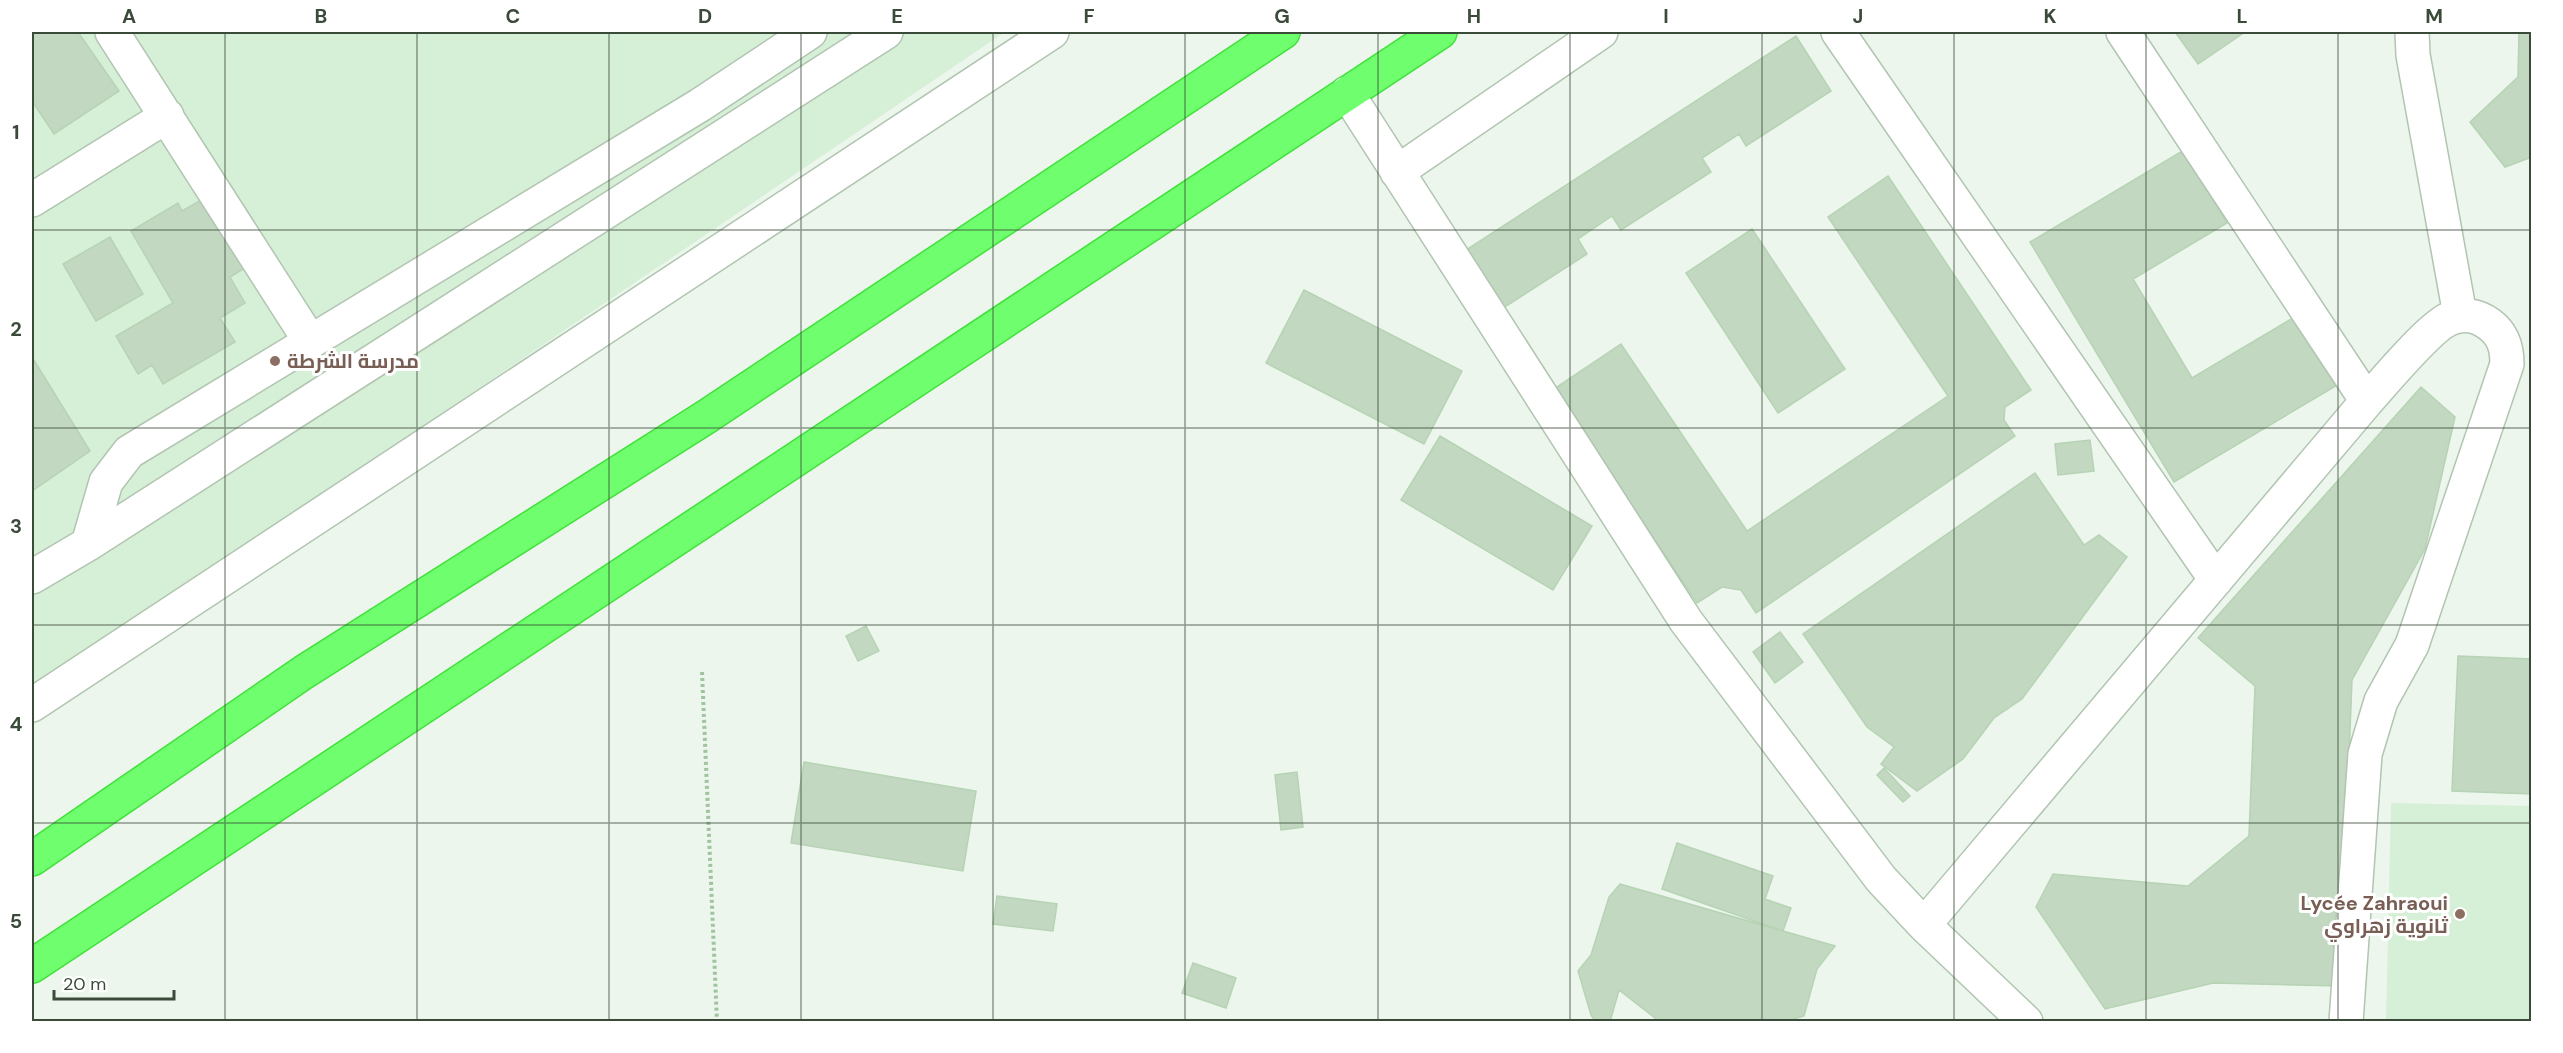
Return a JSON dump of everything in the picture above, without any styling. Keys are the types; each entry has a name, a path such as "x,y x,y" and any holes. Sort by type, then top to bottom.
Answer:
{"highway":[{"path":"32,859 304,672 706,417 1282,32"},
{"path":"32,966 1440,32"}],"street":[{"path":"112,32 310,341"},
{"path":"88,544 106,482 129,452 700,105 810,32"},
{"path":"32,577 88,544 886,32"},
{"path":"32,705 1052,32"},
{"path":"1397,172 1601,32"},
{"path":"1838,32 2216,580"},
{"path":"2123,32 2367,401"},
{"path":"2412,32 2413,55 2460,315"},
{"path":"1347,93 1686,621 1842,831 1881,879 1924,925 2026,1022"},
{"path":"32,200 166,117"},
{"path":"1924,925 2367,401 2439,324 2460,315 2483,319 2494,327 2507,351 2507,364 2412,645 2381,701 2371,726 2365,754 2346,1022"}],"path":[{"path":"702,672 717,1022"}],"shaded area":[{"name":"مدرسة الشرطة","path":"32,32 1005,32 32,691"},
{"name":"Lycée Zahraoui ثانوية زهراوي","path":"2391,803 2531,806 2531,1021 2386,1021"}],"building":[{"path":"32,32 78,32 119,91 54,134 32,101"},
{"path":"2175,32 2245,32 2198,64"},
{"path":"2519,32 2532,32 2532,157 2505,167 2470,122 2518,77"},
{"path":"1796,36 1831,91 1746,146 1739,134 1702,158 1711,172 1621,230 1612,216 1578,239 1587,254 1500,310 1463,252"},
{"path":"2184,150 2227,223 2133,279 2192,378 2298,315 2339,384 2174,482 2030,242"},
{"path":"1888,176 2031,390 2005,407 2004,420 2015,436 1756,613 1741,590 1722,587 1697,603 1554,389 1621,344 1747,531 1948,396 1828,217"},
{"path":"210,195 250,265 230,277 245,303 220,318 235,342 163,384 152,365 138,374 116,336 173,303 131,231 178,203 182,211"},
{"path":"1752,229 1845,369 1778,413 1686,273"},
{"path":"110,237 143,294 96,321 63,264"},
{"path":"1304,290 1462,371 1424,444 1266,363"},
{"path":"32,357 90,451 32,491"},
{"path":"2421,387 2455,417 2425,549 2352,680 2340,986 2213,983 2105,1009 2036,907 2053,874 2188,886 2249,836 2255,686 2198,638"},
{"path":"1440,436 1592,526 1553,590 1401,500"},
{"path":"2090,440 2094,471 2058,475 2055,444"},
{"path":"2035,473 2084,545 2099,535 2127,557 2022,699 1994,718 1963,759 1917,791 1881,764 1894,747 1867,727 1803,634"},
{"path":"866,626 879,651 858,661 846,636"},
{"path":"1780,632 1803,662 1775,683 1753,652"},
{"path":"2458,656 2532,659 2532,794 2452,791"},
{"path":"804,762 976,791 963,871 791,843"},
{"path":"1884,768 1910,796 1903,802 1877,775"},
{"path":"1297,772 1303,827 1281,830 1275,775"},
{"path":"1677,843 1773,876 1765,899 1791,908 1783,931 1662,889"},
{"path":"1620,884 1835,946 1817,969 1804,1016 1784,1022 1654,1022 1655,1018 1619,990 1610,1022 1596,1022 1591,1015 1578,971 1591,955 1609,897"},
{"path":"997,896 1057,904 1053,931 993,924"},
{"path":"1193,963 1236,978 1226,1008 1182,993"}],"place":[{"name":"مدرسة الشرطة","path":"275,361"},
{"name":"Lycée Zahraoui ثانوية زهراوي","path":"2460,914"}]}
